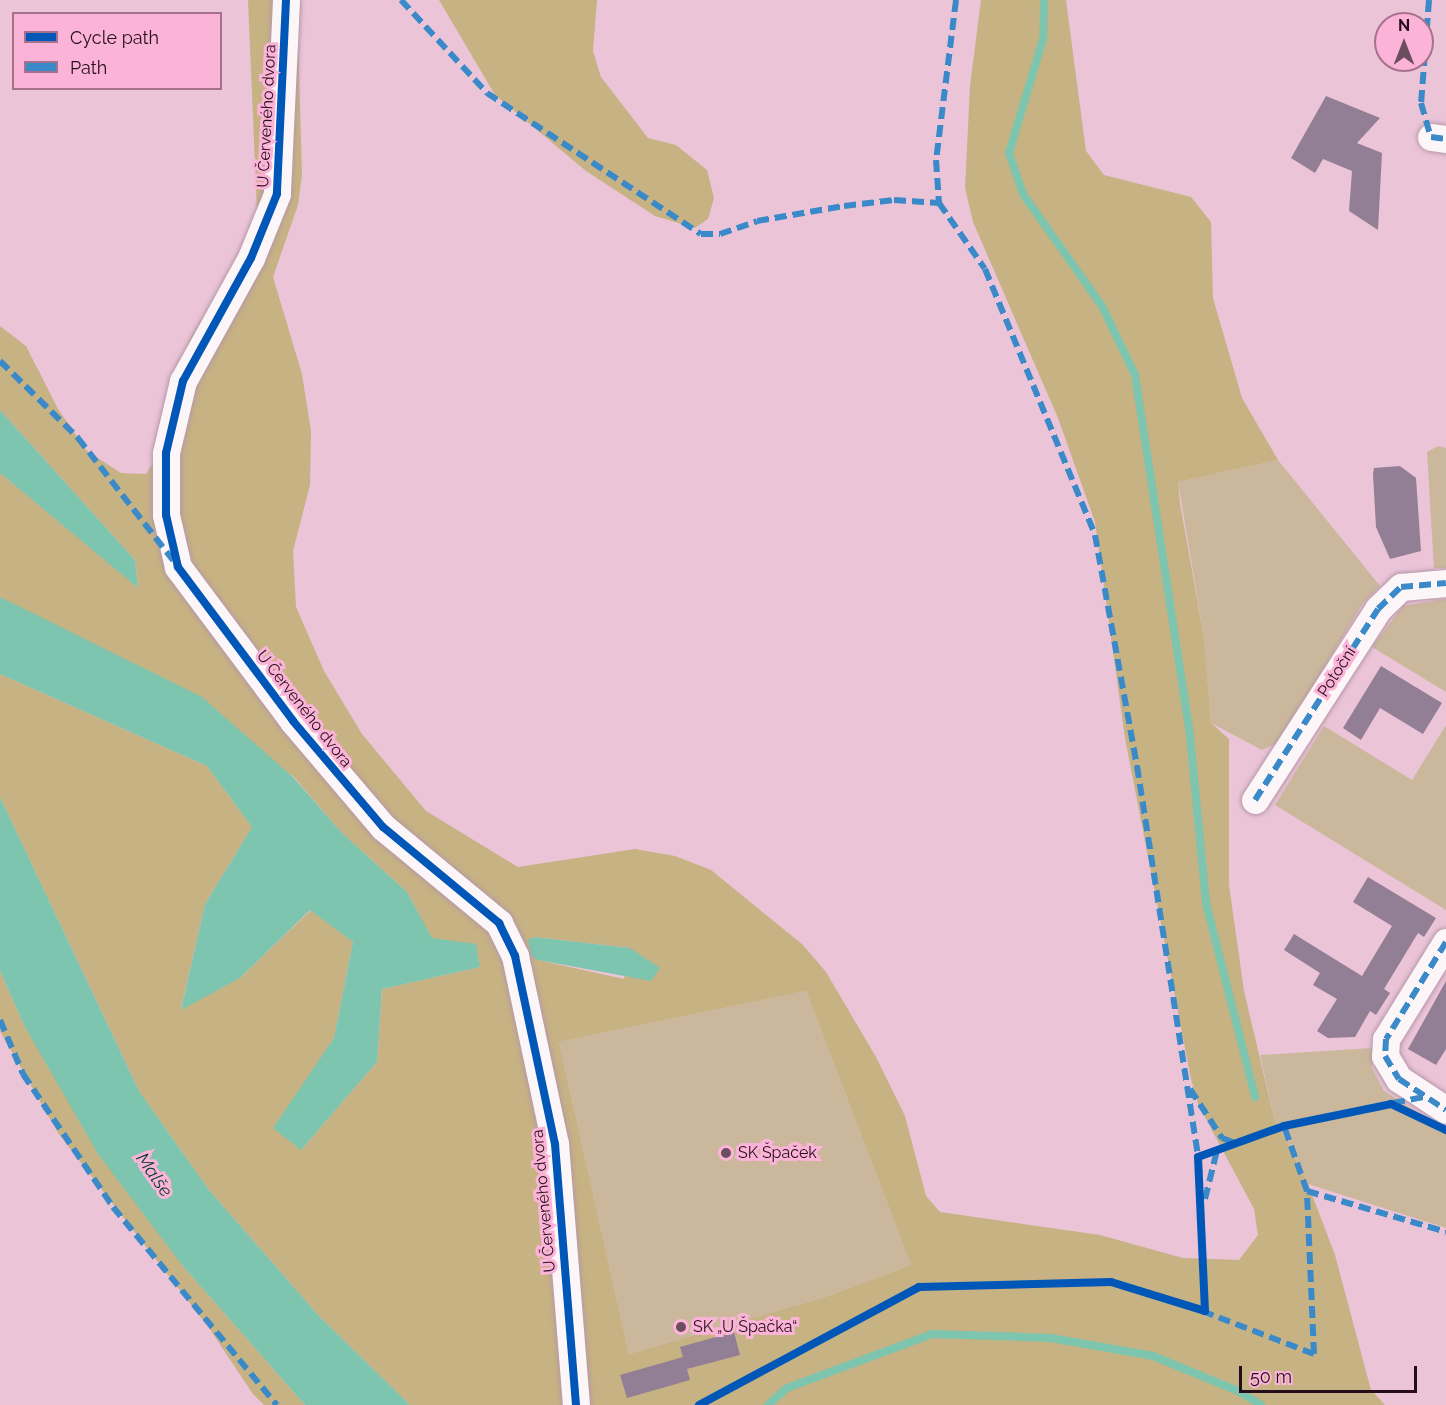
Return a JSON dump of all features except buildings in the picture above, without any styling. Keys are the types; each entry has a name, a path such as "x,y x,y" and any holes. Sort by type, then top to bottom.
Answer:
{"street":[{"name":"U Červeného dvora","path":"286,0 277,194 251,258 183,381 166,453 166,515 178,567 293,721 383,827 499,923 514,956 555,1144 576,1405"},
{"name":"Potoční","path":"1255,800 1377,609 1401,587 1446,583"},
{"path":"1446,942 1386,1039 1385,1056 1399,1079 1446,1110"}],"shaded area":[{"path":"248,0 297,0 302,175 298,205 273,277 302,374 311,431 310,485 293,551 296,607 324,671 362,734 426,811 518,867 635,849 675,856 711,870 803,945 826,972 876,1057 905,1116 926,1196 940,1212 1100,1235 1183,1258 1239,1260 1258,1235 1254,1209 1198,1104 1191,1079 1125,738 1095,522 1058,418 973,222 965,188 970,86 981,0 1066,0 1086,151 1104,175 1191,197 1211,222 1213,298 1242,398 1278,460 1178,482 1180,503 1204,638 1211,723 1229,739 1229,885 1244,991 1274,1118 1308,1184 1335,1255 1371,1390 1385,1405 770,1405 776,1398 766,1405 410,1405 319,1316 209,1190 139,1091 0,797 0,674 207,766 252,827 205,904 181,1009 240,978 311,910 353,942 334,1038 274,1128 301,1150 377,1062 382,989 480,967 432,939 407,892 342,833 293,776 0,597 0,473 138,587 135,560 0,410 0,326 26,346 58,409 87,451 121,473 146,474 154,461 171,382 192,335 248,246 257,211","holes":["534,937 630,948 624,979 538,960","806,991 911,1265 825,1297 629,1354 559,1042"]},
{"path":"439,0 597,0 593,51 601,77 648,138 676,145 707,170 714,198 708,219 695,228 655,216 586,171 495,95"},
{"path":"1438,446 1446,448 1446,568 1434,568 1427,452"},
{"path":"1278,460 1380,586 1363,603 1279,742 1262,750 1211,723 1204,638 1178,482"},
{"path":"1446,599 1446,692 1372,647 1403,606"},
{"path":"1446,725 1446,910 1275,805 1324,726 1412,780"},
{"path":"0,971 25,1027 182,1265 305,1405 264,1405 253,1394 209,1328 58,1133 0,1031"},
{"name":"SK Špaček","path":"806,991 911,1265 825,1297 629,1354 559,1042"},
{"path":"1372,1048 1372,1068 1384,1091 1446,1130 1446,1228 1308,1184 1274,1118 1260,1055"}],"water":[{"path":"0,410 135,560 138,588 0,473"},
{"path":"0,597 202,697 293,777 342,833 407,892 432,938 476,944 480,967 382,989 377,1062 301,1150 273,1128 334,1038 353,942 310,910 240,978 181,1010 205,904 252,827 207,766 0,674"},
{"name":"Malše","path":"0,797 139,1091 209,1190 319,1316 410,1405 305,1405 182,1265 98,1154 25,1027 0,971"},
{"path":"534,937 630,948 660,968 651,981 538,960 531,956 528,940"}],"waterway":[{"path":"1044,0 1043,39 1009,153 1023,194 1102,306 1135,375 1190,736 1206,903 1255,1097"},
{"path":"768,1405 787,1388 932,1334 1051,1338 1153,1356 1238,1391 1261,1405"}],"marked path":[{"path":"401,0 487,93 701,234 720,234 757,221 844,206 894,200 939,203"},
{"path":"956,0 936,160 939,203 985,269 1095,535 1137,766 1198,1157"},
{"path":"1429,0 1421,103 1431,137 1446,139"},
{"path":"0,361 78,438 173,560"},
{"path":"1255,800 1378,609 1401,587 1446,583"},
{"path":"1446,942 1386,1039 1385,1056 1399,1079 1446,1110"},
{"path":"0,1020 23,1074 113,1207 277,1405"},
{"path":"1190,1089 1222,1138 1235,1143"},
{"path":"1393,1103 1424,1097"},
{"path":"1202,1311 1314,1354 1307,1191 1284,1126"},
{"path":"1205,1199 1217,1150"},
{"path":"1307,1191 1446,1232"}],"cycle path":[{"path":"286,0 277,194 251,258 183,381 166,453 166,515 178,567 293,721 383,827 499,923 515,956 555,1144 576,1405"},
{"path":"699,1405 919,1287 1111,1282 1205,1311 1198,1157 1284,1126 1391,1104 1446,1130"}],"place":[{"name":"SK Špaček","path":"726,1153"},
{"name":"SK „U Špačka“","path":"681,1327"}]}
